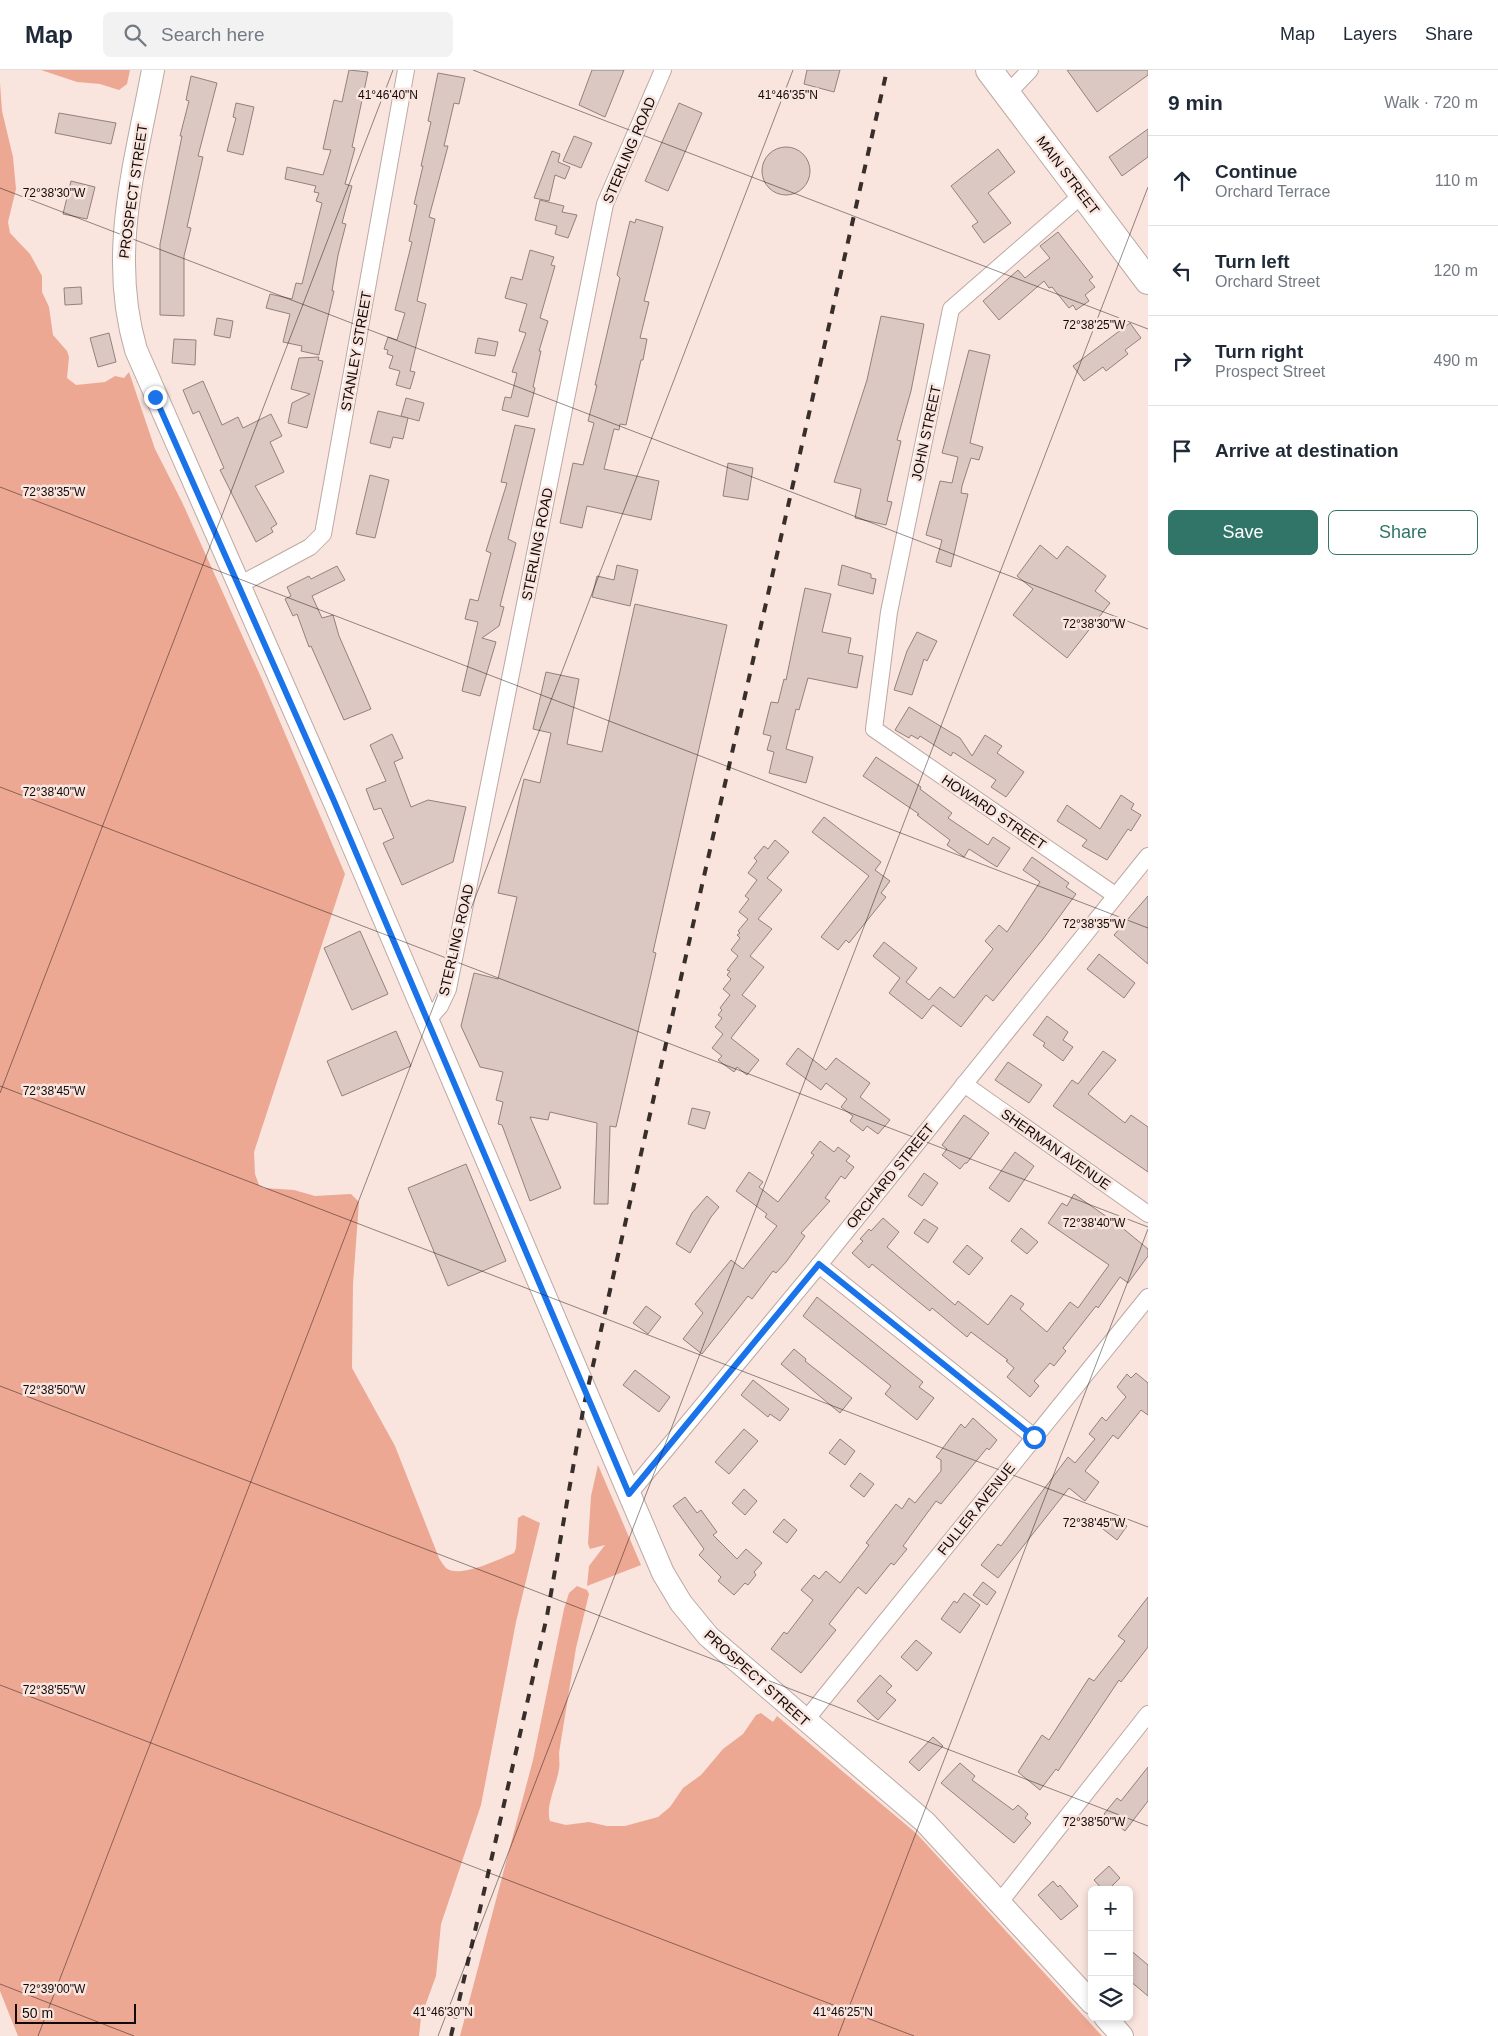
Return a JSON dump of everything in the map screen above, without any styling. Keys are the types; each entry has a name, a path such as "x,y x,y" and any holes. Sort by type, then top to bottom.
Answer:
{"highway":[{"name":"MAIN STREET","path":"989,70 1148,281"}],"main road":[{"name":"PROSPECT STREET","path":"152,70 125,227 122,269 130,331 142,367 295,709 663,1573 691,1617 721,1648 925,1822 1088,1999"},
{"path":"1109,2021 1122,2036"}],"street":[{"name":"STANLEY STREET","path":"239,585 310,547 320,539 324,530 406,70"},
{"name":"STERLING ROAD","path":"427,1021 440,1006 448,989 605,204 663,70"},
{"path":"1007,94 1030,70"},
{"name":"JOHN STREET","path":"874,729 889,612 951,309 1083,194"},
{"name":"HOWARD STREET","path":"874,729 1115,895"},
{"name":"ORCHARD STREET","path":"629,1494 819,1264 1148,856"},
{"name":"SHERMAN AVENUE","path":"964,1084 1148,1214"},
{"path":"819,1264 1034,1437"},
{"name":"FULLER AVENUE","path":"805,1721 1148,1297"},
{"path":"1000,1902 1148,1714"}],"shaded area":[{"path":"41,70 130,70 127,84 119,90 100,84 77,82"},
{"path":"0,83 2,111 13,157 16,189 8,222 10,233 30,254 42,276 42,292 49,307 53,335 67,351 69,357 67,378 76,385 105,382 115,376 124,378 129,372 155,449 182,502 260,675 345,874 254,1152 255,1174 259,1185 264,1188 294,1190 315,1196 351,1194 359,1202 353,1284 352,1368 395,1446 439,1558 445,1567 452,1571 469,1570 514,1553 518,1518 523,1515 540,1523 516,1622 481,1805 441,1924 436,1976 421,2017 419,2036 18,2036 0,1991"},
{"path":"598,1465 641,1565 587,1586 589,1566 605,1545 590,1549 588,1544 591,1496"},
{"path":"577,1586 587,1590 589,1594 576,1648 559,1753 558,1775 550,1802 550,1821 566,1825 589,1822 607,1826 625,1826 658,1817 670,1807 683,1788 701,1775 723,1749 743,1734 756,1715 761,1713 773,1722 777,1716 917,1834 1102,2036 460,2036 533,1760 564,1609 569,1593"}],"building":[{"path":"349,70 368,72 352,147 355,148 345,184 352,186 342,223 346,224 338,255 332,291 334,291 319,355 301,351 302,346 283,342 290,314 266,308 270,294 292,299 296,283 302,284 322,203 316,201 319,193 314,192 316,186 285,179 287,167 323,175 331,150 323,149 334,100 342,102"},
{"path":"592,70 624,70 605,117 579,105"},
{"path":"807,70 840,70 834,92 804,84"},
{"path":"1067,70 1148,70 1148,75 1097,112"},
{"path":"438,73 465,78 459,104 454,103 444,146 448,146 429,217 435,219 417,301 426,304 410,371 415,372 410,389 396,385 400,371 389,368 393,356 387,354 388,350 384,349 388,337 397,340 405,313 395,310 412,242 409,241 417,205 414,204 423,166 421,166 431,122 428,121"},
{"path":"191,76 217,83 198,156 203,157 187,227 191,228 184,256 184,316 160,315 160,244 182,136 180,136 189,101 186,100"},
{"path":"236,103 254,107 243,155 227,151 236,118 233,117"},
{"path":"679,103 702,113 668,191 645,181"},
{"path":"59,113 116,123 111,144 55,133"},
{"path":"1148,129 1148,157 1122,176 1109,157"},
{"path":"574,136 592,143 581,168 563,161"},
{"path":"781,147 791,147 803,154 810,166 810,176 803,188 791,195 781,195 773,191 766,184 762,176 762,166 766,158 773,151"},
{"path":"998,149 1015,172 988,193 1011,223 984,243 972,226 978,222 951,186"},
{"path":"552,151 560,154 558,162 570,167 565,179 555,175 549,201 534,198"},
{"path":"71,181 95,187 87,219 63,214"},
{"path":"540,200 564,206 562,212 577,215 568,238 555,234 557,226 535,220"},
{"path":"636,219 663,227 644,301 649,302 640,338 647,339 643,360 641,360 626,425 620,424 619,430 614,429 604,469 659,481 651,520 587,506 582,528 560,523 573,463 583,465 594,423 588,421 620,278 617,275 630,221 635,223"},
{"path":"1058,232 1093,277 1089,280 1095,287 1085,295 1089,301 1076,310 1073,305 1069,308 1052,287 1049,288 1044,281 999,320 983,301 1018,270 1025,278 1050,258 1040,246"},
{"path":"530,250 554,257 551,265 555,266 540,318 548,321 539,351 541,351 533,387 535,388 528,417 502,410 505,397 511,398 517,373 512,372 526,333 519,331 527,304 505,298 511,277 522,280"},
{"path":"81,287 82,304 65,305 64,288"},
{"path":"881,316 924,324 911,391 897,440 901,441 887,501 892,502 886,525 855,518 861,489 834,482 867,380"},
{"path":"217,318 233,321 230,338 214,335"},
{"path":"1130,323 1141,338 1125,350 1128,354 1106,371 1103,367 1084,381 1073,366"},
{"path":"109,333 116,362 98,367 90,338"},
{"path":"478,338 498,342 495,356 475,353"},
{"path":"174,339 196,340 195,365 172,363"},
{"path":"969,350 990,355 970,443 983,447 979,460 971,458 962,486 961,493 968,494 951,567 936,562 942,540 926,535 940,481 952,483 958,457 942,453"},
{"path":"319,357 318,360 323,361 307,428 288,423 292,403 310,394 291,389 299,358"},
{"path":"203,381 222,425 238,417 243,428 271,414 282,436 270,442 284,472 255,486 277,524 271,528 273,532 256,542 220,470 224,468 199,411 193,414 183,390"},
{"path":"406,398 424,403 419,421 401,416"},
{"path":"378,411 408,418 403,439 393,437 390,448 370,443"},
{"path":"515,425 535,429 508,539 516,543 500,606 504,607 499,626 482,638 496,642 480,696 462,691 478,622 465,619 470,599 478,601 491,553 486,551 507,483 501,482"},
{"path":"728,463 753,468 748,500 723,496"},
{"path":"370,475 389,480 375,538 356,534"},
{"path":"1040,545 1057,559 1067,546 1106,576 1095,591 1110,603 1067,658 1013,615 1033,589 1017,576"},
{"path":"617,565 638,570 630,606 592,597 597,576 614,580"},
{"path":"842,565 871,574 871,578 876,579 873,594 838,585"},
{"path":"337,566 345,580 312,596 322,618 333,615 339,636 371,709 344,720 311,646 309,647 297,614 293,616 285,599 291,596 287,587 309,576 311,579"},
{"path":"805,588 831,594 822,632 851,638 848,653 863,656 857,688 808,678 799,710 796,709 786,749 813,757 806,783 769,773 774,752 767,750 771,736 763,734 771,702 778,703 784,679 786,680"},
{"path":"635,604 727,625 653,952 656,953 616,1127 610,1126 608,1204 594,1204 597,1123 550,1112 548,1120 530,1117 561,1188 530,1201 502,1125 498,1124 503,1102 496,1100 503,1072 480,1067 461,1026 474,973 498,979 517,897 498,893 524,779 540,783 551,733 533,729 546,672 579,679 567,744 602,752"},
{"path":"917,632 937,641 927,661 924,659 912,695 894,690 907,651"},
{"path":"909,707 960,738 972,756 985,735 1002,746 997,753 1024,772 1006,797 991,787 996,780 953,752 951,756 920,736 918,739 911,735 909,738 895,730"},
{"path":"392,734 403,758 394,762 411,807 428,800 466,807 453,862 402,885 383,843 394,838 381,808 374,810 366,789 386,781 370,745"},
{"path":"876,757 921,787 920,789 952,813 948,818 988,845 993,837 1010,848 997,867 969,849 964,857 947,845 950,840 917,815 919,814 863,776"},
{"path":"1121,795 1134,804 1131,809 1141,815 1131,831 1128,829 1107,860 1082,846 1087,840 1057,821 1067,805 1100,829"},
{"path":"824,817 881,862 875,870 890,881 881,893 886,897 849,943 846,940 838,950 821,937 869,876 812,832"},
{"path":"775,840 789,852 767,878 782,890 758,919 772,929 750,956 764,967 742,995 756,1006 731,1038 759,1060 747,1075 737,1067 734,1072 718,1060 722,1056 712,1048 723,1034 715,1027 722,1018 718,1015 722,1010 720,1008 730,995 723,989 731,979 727,975 730,971 727,970 738,956 731,950 740,938 737,935 740,933 738,931 748,919 739,912 749,899 745,896 757,880 748,873 757,861 754,858 764,846 768,849"},
{"path":"1032,857 1069,883 1066,887 1076,894 1043,939 993,1001 986,995 961,1027 933,1005 922,1019 889,993 900,978 873,956 884,942 917,968 906,982 929,1000 940,987 954,998 993,949 985,941 999,925 1007,932 1040,882 1023,870"},
{"path":"1148,896 1148,964 1114,935"},
{"path":"360,931 388,994 352,1010 324,948"},
{"path":"1099,954 1135,983 1124,998 1087,969"},
{"path":"1047,1016 1068,1032 1063,1040 1073,1047 1063,1061 1043,1046 1045,1043 1033,1035"},
{"path":"396,1031 411,1066 342,1096 327,1061"},
{"path":"798,1048 826,1070 836,1058 870,1083 860,1097 890,1120 878,1134 867,1126 863,1131 850,1121 853,1116 841,1107 847,1099 826,1083 821,1090 786,1064"},
{"path":"1103,1051 1116,1060 1088,1094 1125,1123 1131,1115 1148,1127 1148,1172 1053,1106 1072,1080 1078,1084"},
{"path":"1008,1062 1042,1085 1029,1103 995,1080"},
{"path":"692,1108 710,1112 705,1129 688,1124"},
{"path":"964,1115 989,1133 967,1163 960,1169 942,1155 947,1149 942,1145"},
{"path":"820,1141 834,1152 838,1147 850,1156 846,1161 854,1167 845,1179 841,1176 825,1198 830,1201 801,1233 805,1236 786,1262 776,1273 773,1271 752,1299 748,1296 702,1354 683,1339 703,1313 695,1304 731,1260 743,1269 777,1226 765,1217 767,1214 736,1191 749,1172 763,1182 759,1187 778,1202 814,1155 811,1153"},
{"path":"1015,1152 1034,1166 1009,1202 989,1188"},
{"path":"466,1164 506,1261 448,1286 408,1188"},
{"path":"924,1173 938,1183 922,1206 908,1196"},
{"path":"1074,1194 1120,1226 1148,1249 1148,1256 1128,1283 1120,1277 1098,1308 1096,1306 1063,1348 1066,1351 1054,1366 1050,1363 1034,1381 1039,1386 1030,1397 1007,1377 1014,1368 1006,1361 1008,1360 971,1332 967,1337 932,1308 930,1311 872,1264 869,1268 852,1253 863,1241 860,1239 869,1229 871,1231 883,1218 899,1232 887,1247 955,1305 958,1301 988,1325 1011,1295 1024,1304 1020,1309 1047,1332 1070,1302 1078,1308 1109,1265 1048,1223 1062,1203 1067,1206"},
{"path":"707,1196 719,1207 690,1253 676,1244 692,1213"},
{"path":"924,1219 938,1228 928,1243 914,1233"},
{"path":"1021,1228 1038,1242 1027,1254 1011,1241"},
{"path":"967,1245 983,1258 969,1275 953,1262"},
{"path":"817,1297 923,1382 919,1387 934,1398 917,1420 885,1394 891,1386 803,1316"},
{"path":"646,1306 661,1317 648,1334 633,1323"},
{"path":"794,1349 806,1359 805,1361 852,1398 840,1413 781,1364"},
{"path":"635,1370 670,1397 659,1412 623,1385"},
{"path":"1136,1373 1148,1383 1148,1415 1141,1410 1118,1439 1113,1435 1085,1471 1099,1482 1085,1501 1069,1488 998,1578 981,1565 998,1544 1001,1546 1068,1457 1075,1463 1095,1439 1089,1434 1102,1417 1106,1421 1126,1397 1117,1387 1127,1374 1131,1378"},
{"path":"753,1380 789,1409 780,1421 770,1414 768,1417 741,1395"},
{"path":"973,1418 997,1440 989,1450 987,1448 941,1504 936,1501 903,1546 907,1549 894,1565 891,1563 866,1594 858,1587 829,1624 836,1630 801,1673 771,1649 784,1632 787,1634 813,1600 801,1590 814,1575 819,1579 826,1571 840,1583 869,1545 866,1543 896,1504 902,1509 909,1498 915,1503 941,1471 941,1460 936,1457 961,1424 965,1428"},
{"path":"744,1429 758,1441 729,1474 715,1462"},
{"path":"840,1439 855,1451 845,1465 829,1453"},
{"path":"860,1473 874,1484 864,1497 850,1486"},
{"path":"744,1489 757,1501 745,1515 732,1503"},
{"path":"685,1497 697,1513 701,1510 717,1532 713,1535 737,1559 746,1549 762,1563 754,1572 756,1575 748,1585 745,1583 734,1595 718,1581 721,1577 699,1555 704,1549 673,1506"},
{"path":"1113,1516 1127,1526 1117,1540 1103,1529"},
{"path":"784,1519 797,1530 787,1543 773,1532"},
{"path":"983,1582 996,1592 987,1605 973,1595"},
{"path":"964,1593 980,1605 960,1633 941,1619 954,1601 957,1603"},
{"path":"1148,1597 1148,1647 1121,1682 1119,1680 1058,1771 1056,1769 1040,1790 1018,1772 1042,1735 1049,1740 1089,1678 1094,1681 1125,1641 1118,1636"},
{"path":"916,1640 932,1653 917,1671 901,1657"},
{"path":"880,1675 892,1686 886,1692 896,1700 878,1720 857,1701"},
{"path":"933,1737 943,1746 919,1771 909,1762"},
{"path":"960,1763 975,1776 972,1780 1013,1810 1018,1805 1028,1814 1025,1818 1031,1823 1014,1843 941,1783"},
{"path":"1148,1767 1148,1801 1125,1831 1104,1814 1117,1798 1121,1801"},
{"path":"1109,1866 1120,1878 1112,1886 1099,1886 1094,1880"},
{"path":"1053,1881 1058,1887 1060,1885 1078,1906 1061,1920 1038,1895"},
{"path":"1133,1952 1148,1965 1148,1996 1133,1983"}],"railway":[{"path":"451,2036 547,1616 584,1405 887,70"}],"route":[{"path":"155,397 287,692 629,1494 819,1264 1034,1437"}]}
